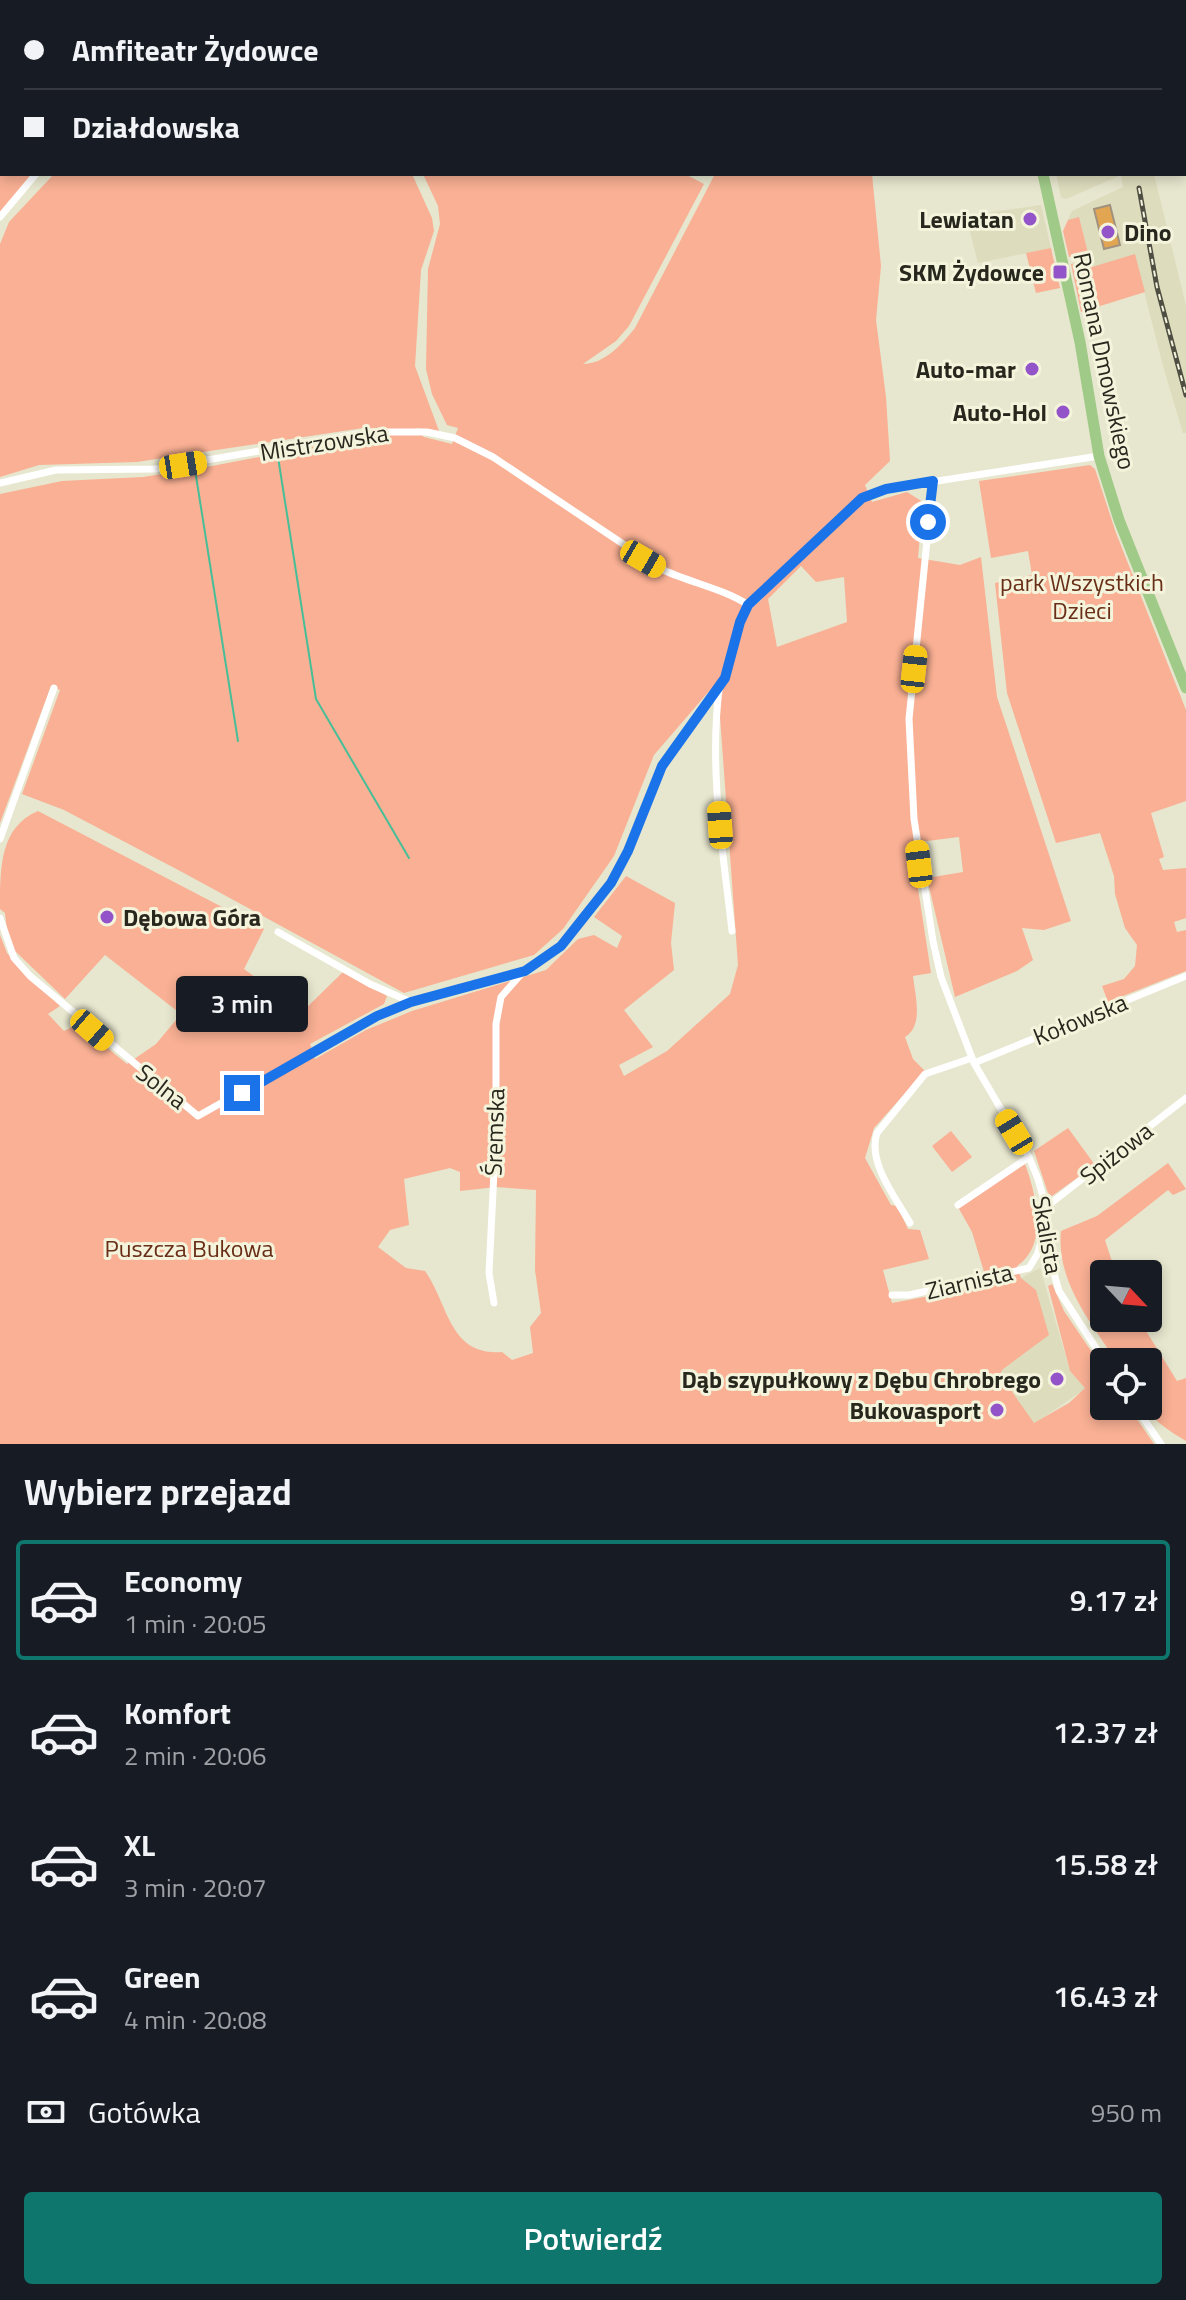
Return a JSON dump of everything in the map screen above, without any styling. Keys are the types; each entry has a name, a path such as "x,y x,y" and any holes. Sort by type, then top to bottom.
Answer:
{"main road":[{"name":"Romana Dmowskiego","path":"1043,176 1077,330 1099,456 1119,520 1186,688"}],"street":[{"path":"0,217 34,176"},
{"name":"Mistrzowska","path":"0,483 56,470 155,469 369,432 427,432 455,438 493,457 659,568 687,582 733,596 748,605"},
{"path":"278,932 370,984 411,1002 525,971 547,958 574,933 611,883 628,851 662,766 719,688 729,669 740,622 748,605 862,498 886,489 1099,456"},
{"name":"Skalista","path":"933,481 909,719 911,788 919,864 948,998 973,1060 1029,1157 1046,1207 1053,1270 1059,1291 1096,1348"},
{"path":"0,839 54,688"},
{"path":"719,688 715,725 717,774 732,931"},
{"name":"Solna","path":"0,918 10,950 24,970 198,1116 377,1016 411,1002"},
{"name":"Śremska","path":"494,1303 489,1273 496,1131 496,1024 501,997 525,971"},
{"name":"Kołowska","path":"910,1223 877,1161 875,1144 877,1133 925,1074 973,1060 1186,976"},
{"name":"Spiżowa","path":"1046,1207 1186,1098"},
{"path":"958,1205 1029,1157"},
{"name":"Ziarnista","path":"892,1295 909,1295 1029,1268 1036,1259 1044,1233 1046,1207"},
{"path":"1145,1420 1161,1444"}],"shaded area":[{"path":"1056,176 1119,176 1066,199 1061,197"},
{"path":"1121,176 1154,176 1186,306 1186,433 1183,433 1163,366 1135,255 1079,272 1068,220 1072,211 1123,187"},
{"path":"1041,205 1051,248 978,263 966,216"},
{"path":"1040,1268 1070,1371 1086,1388 1034,1424 999,1376 1002,1370 1034,1346 1036,1290 1021,1278"}],"green space":[{"path":"0,176 37,176 0,216"},
{"name":"Puszcza Bukowa","path":"52,176 413,176 432,218 434,231 421,270 415,366 439,431 415,428 424,437 452,444 458,428 447,425 432,394 426,369 428,269 440,224 438,206 424,176 689,176 704,184 629,326 616,341 583,364 606,357 635,328 714,176 872,176 881,266 876,320 890,461 865,485 872,502 907,492 923,502 918,558 960,565 981,557 997,697 1071,921 1044,930 1022,928 1033,960 1017,971 955,997 927,878 963,872 959,837 911,843 931,973 913,976 915,1026 905,1037 913,1059 925,1071 874,1128 865,1158 891,1205 897,1206 908,1229 920,1230 929,1259 883,1270 892,1303 988,1285 972,1232 958,1207 1025,1164 1036,1204 1036,1232 1027,1257 1017,1266 1021,1278 1036,1290 1049,1335 1002,1370 999,1377 1002,1381 1008,1376 1012,1381 1008,1386 1034,1423 1069,1403 1085,1388 1070,1371 1048,1286 1052,1284 1064,1311 1090,1349 1090,1420 1138,1420 1154,1444 0,1444 0,935 7,953 60,1006 48,1014 64,1031 78,1024 127,1064 156,1044 181,1014 105,955 65,999 14,950 5,913 0,909 2,864 9,838 25,818 38,811 264,929 244,969 262,982 259,991 301,1013 343,972 387,996 384,1004 310,1044 315,1059 366,1030 412,1011 546,970 578,939 594,935 617,948 622,936 594,917 626,876 675,903 671,943 674,970 624,1010 653,1047 619,1065 624,1076 667,1051 730,994 738,965 719,703 710,690 654,755 614,856 563,929 534,955 404,993 64,810 22,794 60,690 51,686 0,823 0,494 62,481 143,477 369,436 363,428 137,462 39,465 0,477 0,244 9,222","holes":["801,566 816,582 844,577 847,622 777,647 768,599","450,1168 460,1172 460,1191 496,1187 536,1190 535,1270 541,1313 530,1327 533,1353 512,1360 502,1352 484,1351 471,1346 453,1326 425,1271 406,1268 378,1247 390,1230 409,1225 404,1179"]},
{"path":"1079,217 1088,253 1069,257 1063,231 1068,220"},
{"path":"1051,248 1060,288 1036,293 1026,253"},
{"path":"1135,254 1145,292 1081,312 1071,264 1077,263 1079,271"},
{"name":"park Wszystkich Dzieci","path":"1090,465 1095,469 1116,533 1186,710 1186,801 1151,813 1164,857 1159,859 1163,870 1186,868 1186,918 1174,922 1177,932 1186,930 1186,971 1108,1002 1102,986 1124,979 1135,966 1137,945 1125,928 1115,894 1114,876 1100,833 1056,843 1007,693 995,583 1032,575 1028,551 991,558 979,481"},
{"path":"1068,1128 1095,1165 1052,1196 1048,1193 1034,1151"},
{"path":"951,1131 972,1157 952,1172 932,1146"},
{"path":"1168,1163 1186,1189 1173,1195 1168,1190 1105,1240 1111,1260 1090,1260 1090,1321 1077,1301 1064,1267 1061,1231 1097,1216"},
{"path":"1097,1332 1147,1332 1157,1348 1108,1348"},
{"path":"1162,1357 1177,1381 1186,1378 1186,1441 1156,1420 1162,1420"}],"building":[{"name":"Dino","path":"1110,205 1120,245 1104,249 1094,209"}],"waterway":[{"path":"278,457 316,699 409,858"},
{"path":"196,476 238,741"}],"railway":[{"path":"1139,188 1157,287 1186,395"}],"place":[{"name":"Lewiatan","path":"1030,219"},
{"name":"Dino","path":"1108,232"},
{"name":"SKM Żydowce","path":"1060,272"},
{"name":"Auto-mar","path":"1032,369"},
{"name":"Auto-Hol","path":"1063,412"},
{"name":"Dębowa Góra","path":"107,917"},
{"name":"Dąb szypułkowy z Dębu Chrobrego","path":"1057,1379"},
{"name":"Bukovasport","path":"997,1410"}],"route":[{"path":"242,1093 377,1016 411,1002 525,971 547,958 574,933 611,883 628,851 647,797 662,766 725,678 740,622 748,605 845,512 869,494 933,481 928,522"}]}
